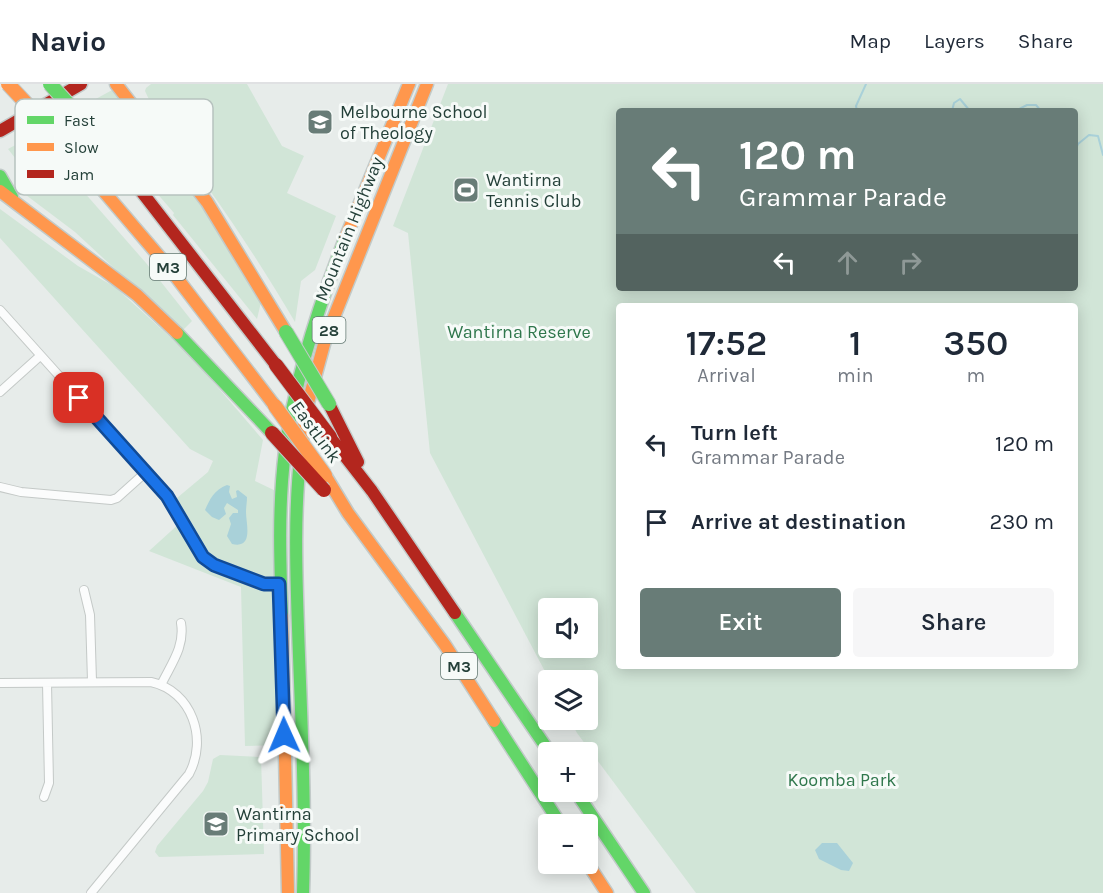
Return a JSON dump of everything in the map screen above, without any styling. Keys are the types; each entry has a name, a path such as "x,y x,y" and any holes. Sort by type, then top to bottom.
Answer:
{"main road":[{"name":"EastLink","path":"8,84 22,99"},
{"name":"EastLink","path":"50,84 64,99"},
{"path":"55,99 81,84"},
{"path":"116,84 129,90"},
{"name":"Mountain Highway","path":"288,893 279,584 280,493 289,426 297,385 322,301 409,84"},
{"name":"Mountain Highway","path":"303,893 305,832 297,591 297,481 301,441 310,389 326,337 427,84"},
{"path":"0,131 15,122"},
{"path":"0,176 15,201"},
{"path":"0,191 137,295 196,351 348,513"},
{"name":"EastLink","path":"107,195 170,269 325,475 348,513 445,645 554,814"},
{"name":"EastLink","path":"144,195 372,491 543,742"},
{"path":"202,195 250,270 328,404 372,491"},
{"path":"279,584 297,591"},
{"path":"284,735 302,734"},
{"path":"583,802 644,893"},
{"path":"595,874 607,893"}],"street":[{"path":"0,310 167,496 197,549 209,563 264,584 279,584"},
{"path":"0,392 40,356"},
{"path":"0,487 38,494 111,501 146,472"},
{"path":"84,590 90,615 92,681"},
{"path":"161,685 180,648 183,634 181,623"},
{"path":"0,683 141,680 161,685 178,697 189,711 197,735 197,757 189,774 179,789 91,893"},
{"path":"44,797 49,783 47,683"}],"green space":[{"path":"151,84 247,84 282,146 304,156 287,193 336,216 315,270 301,281 295,322 213,195 213,99 149,99 146,88"},
{"name":"Koomba Park","path":"448,84 1103,84 1103,893 696,893 598,761 598,742 584,742 575,730 598,730 598,670 544,670 430,453 408,233 393,226"},
{"path":"114,89 122,99 96,99"},
{"path":"15,145 15,158 8,149"},
{"path":"26,195 86,195 146,263 192,321 182,331 75,232"},
{"path":"158,195 195,195 262,298 257,319 173,215 174,213"},
{"path":"0,209 78,266 115,287 190,355 263,440 255,481 280,493 284,745 245,746 241,587 149,551 181,522 171,503 208,472 213,461 190,449 0,238"},
{"path":"220,755 261,757 264,854 159,857 155,852 157,846 203,791 208,782 213,759"}],"water":[{"path":"227,485 230,486 229,492 232,499 237,497 236,491 238,490 247,497 247,534 246,539 239,545 232,544 227,536 231,524 229,518 233,513 238,513 238,510 227,503 224,508 226,514 219,520 205,510 216,492"},
{"path":"822,843 837,843 853,863 849,871 841,870 819,859 815,850"}],"waterway":[{"path":"856,108 866,84"},
{"path":"953,108 954,103 960,99 968,108"},
{"path":"1021,108 1027,105 1036,105 1038,108"},
{"path":"1078,144 1089,135 1098,136 1103,155"}],"traffic: fast":[{"path":"50,84 64,99"},
{"path":"0,176 12,197"},
{"path":"282,616 280,513 289,424 309,343 345,239"},
{"path":"286,332 329,404"},
{"path":"177,333 272,433"},
{"path":"301,450 297,494 296,561 304,794 303,893"},
{"path":"455,613 543,742"},
{"path":"494,721 554,814"},
{"path":"583,802 644,893"}],"traffic: slow":[{"path":"8,84 22,99"},
{"path":"116,84 128,99"},
{"path":"345,239 409,84"},
{"path":"301,450 306,410 326,337 427,84"},
{"path":"0,191 137,295 177,333"},
{"path":"107,195 170,269 275,406"},
{"path":"202,195 286,332"},
{"path":"275,406 325,475"},
{"path":"325,475 348,513 445,645 494,721"},
{"path":"282,616 288,893"},
{"path":"595,874 607,893"}],"traffic: jam":[{"path":"55,99 81,84"},
{"path":"0,131 15,122"},
{"path":"144,195 276,365"},
{"path":"276,365 330,437"},
{"path":"329,404 358,462"},
{"path":"272,433 324,490"},
{"path":"330,437 372,491 455,613"}],"place":[{"name":"Melbourne School of Theology","path":"320,122"},
{"name":"Wantirna Tennis Club","path":"466,190"},
{"name":"Wantirna Primary School","path":"216,824"}],"route":[{"path":"79,398 167,496 197,549 209,563 264,584 279,584 284,735"}],"park label":[{"name":"Wantirna Reserve","path":"519,332"}]}
